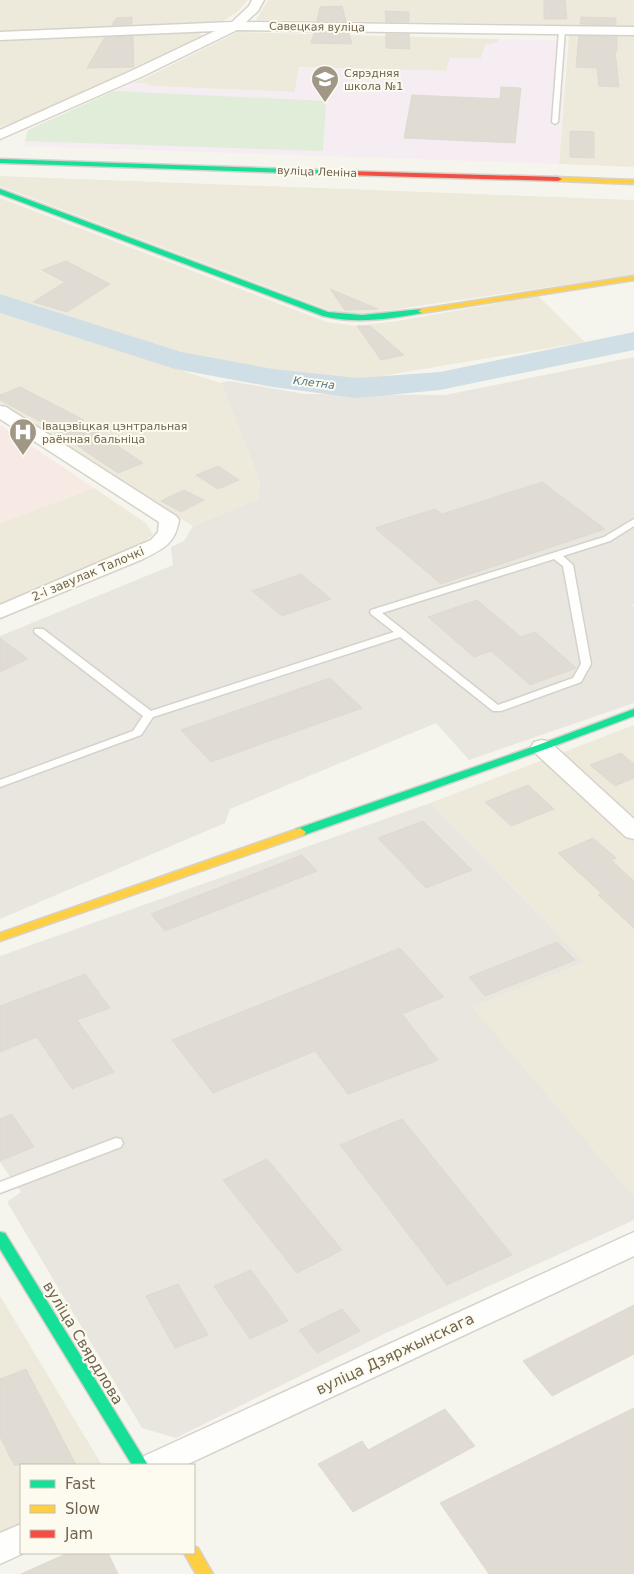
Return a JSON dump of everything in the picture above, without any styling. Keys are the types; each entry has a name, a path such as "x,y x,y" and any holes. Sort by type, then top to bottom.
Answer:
{"street":[{"path":"0,135 136,74 235,26 254,8 258,0"},
{"name":"Савецкая вуліца","path":"0,36 235,26 634,31"},
{"name":"вуліца Леніна","path":"0,161 634,182"},
{"path":"0,191 293,303 348,319 380,317 634,278"},
{"name":"2-і завулак Талочкі","path":"0,411 169,520 167,533 158,544 0,612"},
{"path":"0,936 542,747 634,712"},
{"path":"542,747 634,832"},
{"name":"вуліца Свярдлова","path":"0,1237 139,1464"},
{"name":"вуліца Дзяржынскага","path":"157,1464 634,1243"},
{"path":"0,1550 20,1539"},
{"path":"193,1554 205,1574"}],"lane":[{"path":"555,122 562,30"},
{"path":"555,555 568,565 586,664 577,680 497,709 375,612 555,555 606,539 634,522"},
{"path":"39,631 149,715"},
{"path":"0,784 137,733 149,715 401,633"},
{"path":"0,1188 116,1143"}],"shaded area":[{"path":"0,0 248,0 237,12 220,23 0,34"},
{"path":"268,0 634,0 634,26 256,20"},
{"path":"189,31 199,33 205,38 18,121 0,127 0,40 103,33"},
{"path":"238,32 500,39 481,58 446,71 299,67 295,92 151,86 144,83 133,83"},
{"path":"569,34 634,36 634,167 559,164"},
{"name":"Сярэдняя школа №1","path":"500,39 567,41 559,164 23,146 28,130 133,83 144,83 151,86 295,92 299,67 446,71 450,58 481,58 485,45 497,42"},
{"path":"0,176 634,200 634,275 359,314 332,311 0,186"},
{"path":"0,198 327,322 356,326 397,321 538,296 585,342 358,380 278,374 172,350 0,294"},
{"path":"0,313 221,383 260,482 258,499 193,526 155,504 0,403"},
{"path":"634,357 634,604 632,605 634,607 634,703 469,760 436,723 230,809 225,823 0,919 0,636 173,565 171,547 184,541 193,526 258,499 260,482 221,383 229,381 305,394 445,395"},
{"name":"Івацэвіцкая цэнтральная раённая бальніца","path":"0,425 94,488 0,523"},
{"path":"94,488 146,523 153,535 136,547 0,605 0,523"},
{"path":"634,725 634,1197 471,1007 585,962 430,803"},
{"path":"430,803 585,962 472,1007 634,1197 634,1220 382,1335 176,1438 142,1428 7,1202 21,1192 0,1162 0,956"},
{"path":"0,1296 101,1464 20,1464 20,1523 0,1533"}],"green space":[{"path":"114,91 326,101 323,151 25,141 28,130"}],"building":[{"path":"544,0 565,0 567,19 544,19"},
{"path":"342,6 346,21 317,21 320,7"},
{"path":"385,11 409,12 409,22 386,22"},
{"path":"132,17 132,24 112,25 116,18"},
{"path":"581,17 616,18 616,25 580,24"},
{"path":"314,33 349,33 352,44 311,43"},
{"path":"386,34 409,34 410,49 386,48"},
{"path":"133,36 134,67 87,68 105,37"},
{"path":"579,36 617,37 617,51 615,51 619,87 599,86 597,68 576,67"},
{"path":"501,87 521,88 515,143 404,138 412,95 500,99"},
{"path":"570,131 594,132 594,158 570,157"},
{"path":"66,261 110,284 67,312 33,302 65,282 42,270"},
{"path":"330,289 378,309 345,310"},
{"path":"357,326 370,326 404,355 381,360"},
{"path":"20,387 84,420 81,421 143,463 118,473 45,424 0,400 0,395"},
{"path":"218,466 239,480 218,489 196,475"},
{"path":"542,482 605,529 441,584 375,528 435,509 442,514"},
{"path":"184,490 204,500 181,512 161,501"},
{"path":"301,574 331,599 282,616 252,591"},
{"path":"477,600 521,637 535,632 576,668 530,685 491,651 474,657 428,617"},
{"path":"0,638 28,659 0,672"},
{"path":"330,678 362,708 211,762 181,730"},
{"path":"621,753 634,764 634,778 615,786 590,765"},
{"path":"528,785 554,809 511,826 485,802"},
{"path":"423,821 472,870 426,888 378,838"},
{"path":"593,838 616,858 611,860 634,881 634,928 598,895 601,893 558,853"},
{"path":"302,855 317,871 165,931 151,914"},
{"path":"557,942 575,960 485,996 469,977"},
{"path":"400,948 444,997 402,1014 438,1060 348,1094 315,1051 213,1093 172,1040"},
{"path":"85,974 110,1008 77,1020 114,1072 72,1089 37,1037 0,1052 0,1006"},
{"path":"12,1114 34,1147 0,1161 0,1119"},
{"path":"402,1119 512,1255 447,1285 340,1145"},
{"path":"267,1159 342,1250 297,1273 223,1180"},
{"path":"251,1270 288,1321 250,1339 214,1286"},
{"path":"178,1284 208,1335 175,1348 146,1296"},
{"path":"634,1305 634,1354 552,1396 523,1361"},
{"path":"342,1309 360,1331 317,1353 299,1330"},
{"path":"26,1369 75,1464 14,1465 0,1437 0,1379"},
{"path":"634,1408 634,1574 489,1574 440,1503"},
{"path":"445,1409 475,1446 353,1512 318,1464 362,1441 368,1450"},
{"path":"66,1554 108,1554 118,1574 21,1574"}],"waterway":[{"name":"Клетна","path":"0,303 175,360 273,378 357,388 440,381 634,341"}],"traffic: fast":[{"path":"0,161 347,173"},
{"path":"0,191 326,314 362,318 422,311"},
{"path":"300,832 542,747 634,712"},
{"path":"0,1237 139,1464"}],"traffic: slow":[{"path":"558,179 634,182"},
{"path":"422,311 634,278"},
{"path":"0,937 300,832"},
{"path":"193,1554 205,1574"}],"traffic: jam":[{"path":"347,173 558,179"}],"place":[{"name":"Сярэдняя школа №1","path":"325,103"},
{"name":"Івацэвіцкая цэнтральная раённая бальніца","path":"23,456"}]}
